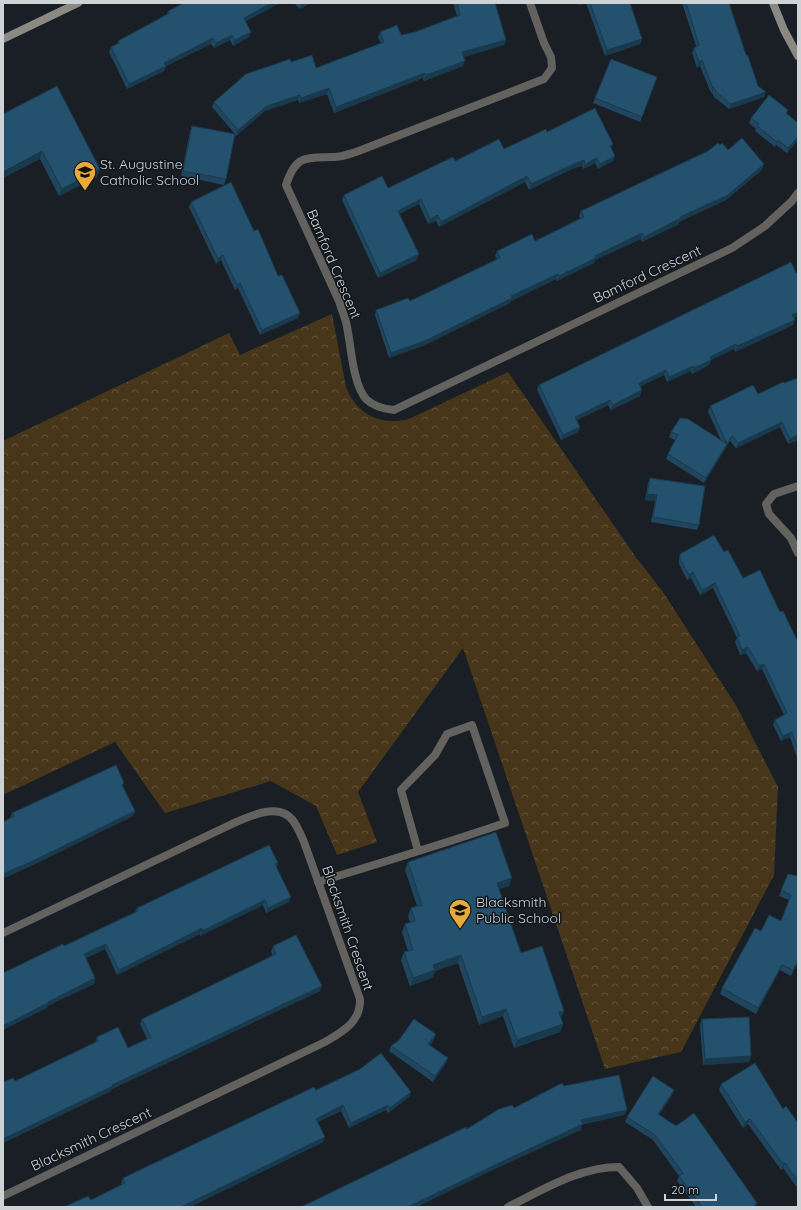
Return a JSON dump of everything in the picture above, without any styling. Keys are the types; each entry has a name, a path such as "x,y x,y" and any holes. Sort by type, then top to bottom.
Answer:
{"street":[{"path":"3,39 78,3"},
{"name":"Bamford Crescent","path":"530,3 551,58 552,68 544,79 356,152 336,157 303,159 291,168 286,185 319,256 346,321 358,384 366,398 375,406 394,410 732,248 765,226 792,201 798,193"},
{"path":"773,3 784,30 798,56"},
{"path":"798,486 774,494 766,504 769,514 791,538 798,553"},
{"path":"318,882 418,851 505,823 472,725 447,734 435,755 401,790 418,851"},
{"name":"Blacksmith Crescent","path":"3,933 196,840 259,812 279,812 293,820 304,842 360,999 360,1005 355,1020 341,1032 325,1042 3,1196"},
{"path":"508,1207 562,1180 584,1172 603,1167 619,1167 637,1188 648,1207"}],"green space":[{"path":"332,314 346,387 351,397 363,411 380,419 399,421 409,419 508,372 635,556 663,592 737,707 778,787 774,875 681,1052 605,1069 463,648 358,792 377,842 337,855 316,806 271,781 165,813 115,742 3,795 3,441 229,333 240,355"}],"building":[{"path":"184,3 272,3 244,18 251,32 235,40 232,35 216,43 213,38 164,63 166,66 129,84 111,47 119,43 118,41 170,13 168,11"},
{"path":"457,3 495,3 506,40 462,52 465,61 426,75 425,73 336,107 329,88 301,98 300,95 267,106 238,130 214,102 246,74 290,59 291,62 312,55 316,68 384,42 380,32 397,25 401,35 415,32 460,15"},
{"path":"590,3 630,3 642,39 607,50"},
{"path":"686,3 729,3 758,86 766,92 731,104 716,92 702,60 699,62 694,48 699,45"},
{"path":"611,59 657,77 642,117 595,98"},
{"path":"57,86 100,169 62,189 42,151 3,172 3,114"},
{"path":"769,95 788,110 786,113 798,123 798,137 788,148 778,140 777,142 757,126 759,124 751,118"},
{"path":"595,108 613,144 610,146 615,156 600,164 597,158 585,164 584,160 531,184 527,176 441,222 438,215 430,219 421,199 398,211 419,254 380,273 344,195 382,176 388,188 453,157 455,161 499,139 504,149 546,129 547,132"},
{"path":"192,126 235,134 226,179 183,171"},
{"path":"742,138 764,164 728,195 680,217 681,218 644,237 642,233 559,276 558,274 511,296 512,298 427,340 391,353 376,310 408,298 410,301 500,258 497,251 532,234 535,241 584,217 581,211 708,151 718,143 720,145 722,143 728,150"},
{"path":"231,182 254,231 258,229 278,276 282,275 300,313 262,330 240,283 237,285 223,255 218,259 191,202"},
{"path":"791,262 796,273 798,271 798,312 792,315 795,320 737,346 736,344 710,357 711,360 694,368 693,366 669,377 666,370 641,382 639,384 642,390 613,405 610,400 575,417 580,427 563,435 539,385"},
{"path":"798,378 798,435 790,439 782,422 738,443 732,436 727,444 710,406 753,385 758,394 783,382 784,383"},
{"path":"680,418 688,419 727,444 706,478 668,454 678,435 671,432"},
{"path":"650,478 705,486 699,525 653,517 657,495 647,494"},
{"path":"714,535 724,552 728,550 743,578 760,570 780,612 783,611 798,642 798,750 792,732 783,736 775,720 787,713 764,664 759,666 748,647 742,650 737,637 740,636 715,583 702,590 693,572 689,575 680,559 680,554"},
{"path":"116,765 124,783 122,785 135,811 3,874 3,822 14,816 12,813"},
{"path":"496,832 512,878 497,883 521,953 542,946 564,1011 559,1012 563,1024 517,1040 506,1009 482,1017 461,955 433,965 435,970 413,978 404,952 413,950 405,924 415,921 411,908 422,905 408,862"},
{"path":"269,845 278,863 275,864 291,897 268,908 265,900 202,931 202,928 119,970 106,944 84,954 95,978 3,1026 3,973 63,944 64,946 138,911 137,908"},
{"path":"788,874 798,876 798,961 793,970 782,965 758,1008 722,988 755,928 761,931 769,915 781,921 791,895 781,890"},
{"path":"296,935 322,986 112,1085 113,1086 3,1139 3,1082 13,1078 15,1081 98,1041 97,1037 118,1027 128,1048 151,1037 142,1019 276,954 273,946"},
{"path":"749,1017 751,1056 705,1059 702,1019"},
{"path":"414,1019 436,1034 428,1044 448,1058 435,1076 391,1046 399,1040"},
{"path":"381,1053 411,1092 390,1108 388,1105 351,1123 343,1105 316,1119 325,1137 181,1207 64,1207 88,1196 91,1200 125,1183 123,1178 314,1087 316,1090 360,1069"},
{"path":"755,1063 783,1109 786,1106 798,1123 798,1181 785,1163 783,1164 750,1119 745,1122 721,1084"},
{"path":"619,1075 627,1110 581,1120 583,1124 408,1207 301,1207 466,1127 467,1129 499,1109 512,1105 514,1108 562,1083 564,1086"},
{"path":"653,1076 674,1090 658,1114 676,1126 694,1113 757,1203 754,1205 755,1207 702,1207 679,1176 683,1173 655,1135 627,1117"}],"place":[{"name":"St. Augustine Catholic School","path":"85,192"},
{"name":"Blacksmith Public School","path":"460,930"}]}
